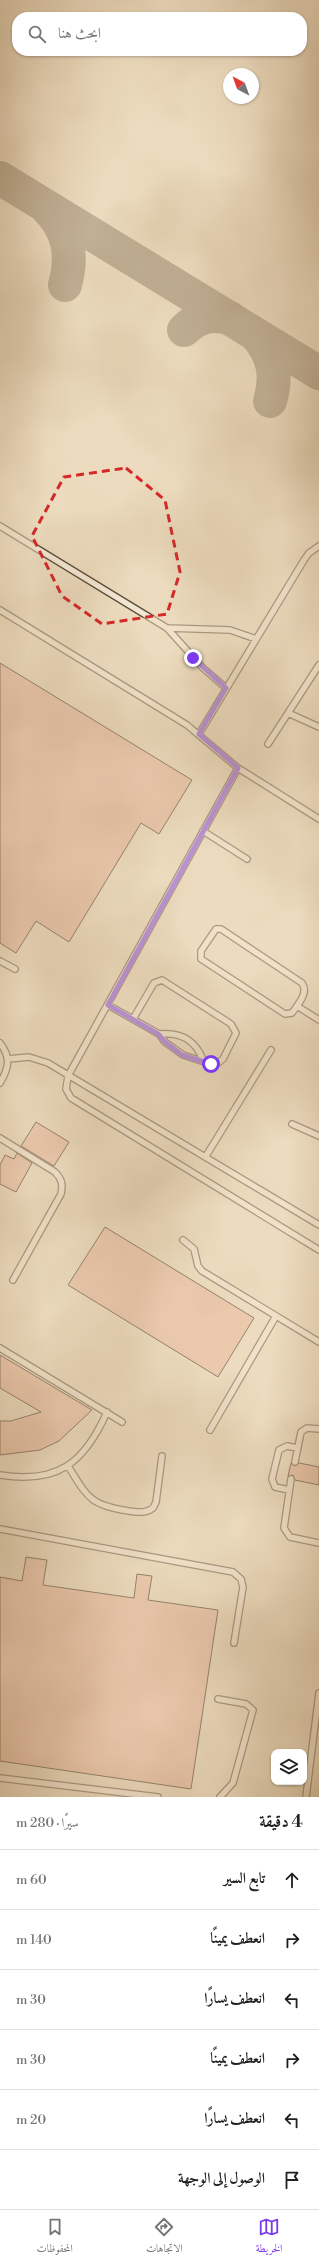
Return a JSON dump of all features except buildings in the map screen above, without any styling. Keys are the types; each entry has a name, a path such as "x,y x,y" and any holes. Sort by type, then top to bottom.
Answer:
{"lane":[{"path":"0,526 167,628 203,668 226,688"},
{"path":"199,734 304,560 309,553 319,546"},
{"path":"0,610 199,734 238,768 319,819"},
{"path":"167,628 230,630 256,638"},
{"path":"268,744 319,665"},
{"path":"288,713 319,727"},
{"path":"238,768 68,1076 66,1089 71,1098 319,1250"},
{"path":"203,831 247,859"},
{"path":"221,929 302,983 305,991 297,1006 292,1013 286,1014 203,961 200,954 216,930 221,929"},
{"path":"0,961 15,969"},
{"path":"108,1005 158,1034 165,1042 178,1052 214,1064 221,1062 235,1036 235,1030 231,1024 165,980 159,980 154,984 133,1019"},
{"path":"297,1006 319,1020"},
{"path":"158,1034 178,1034 186,1038 197,1047 203,1060"},
{"path":"0,1043 8,1059 6,1073 0,1083"},
{"path":"206,1156 271,1050"},
{"path":"8,1059 23,1057 37,1059 206,1156 319,1225"},
{"path":"292,1124 319,1136"},
{"path":"0,1138 55,1172 59,1176 63,1188 13,1280"},
{"path":"183,1240 194,1249 198,1266 202,1271 319,1342"},
{"path":"210,1430 276,1316"},
{"path":"0,1348 122,1422"},
{"path":"0,1475 19,1478 38,1477 68,1466 84,1450 94,1437 107,1412"},
{"path":"295,1462 300,1435 304,1429 319,1429"},
{"path":"289,1490 275,1488 272,1479 279,1450 287,1446 297,1448"},
{"path":"68,1466 82,1489 94,1501 108,1508 143,1512 153,1508 156,1502 162,1456"},
{"path":"291,1479 283,1522 286,1533 296,1538 319,1543"},
{"path":"0,1529 234,1572 241,1579 243,1587 234,1643"},
{"path":"306,1797 319,1697"},
{"path":"218,1699 246,1704 253,1710 232,1783 220,1797"},
{"path":"0,1778 158,1797"}],"highlighted area":[{"path":"126,468 165,500 180,572 167,614 102,624 62,596 32,536 64,477"}],"taxiway":[{"path":"0,178 319,373"},
{"path":"47,208 60,226 67,244 69,264 65,285"},
{"path":"184,330 194,322 205,317 217,316 230,318"},
{"path":"255,334 266,349 272,365 274,382 270,401"}],"route":[{"path":"193,658 214,679 226,688 199,734 238,768 108,1005 158,1034 173,1049 182,1055 203,1060 211,1064"}]}
